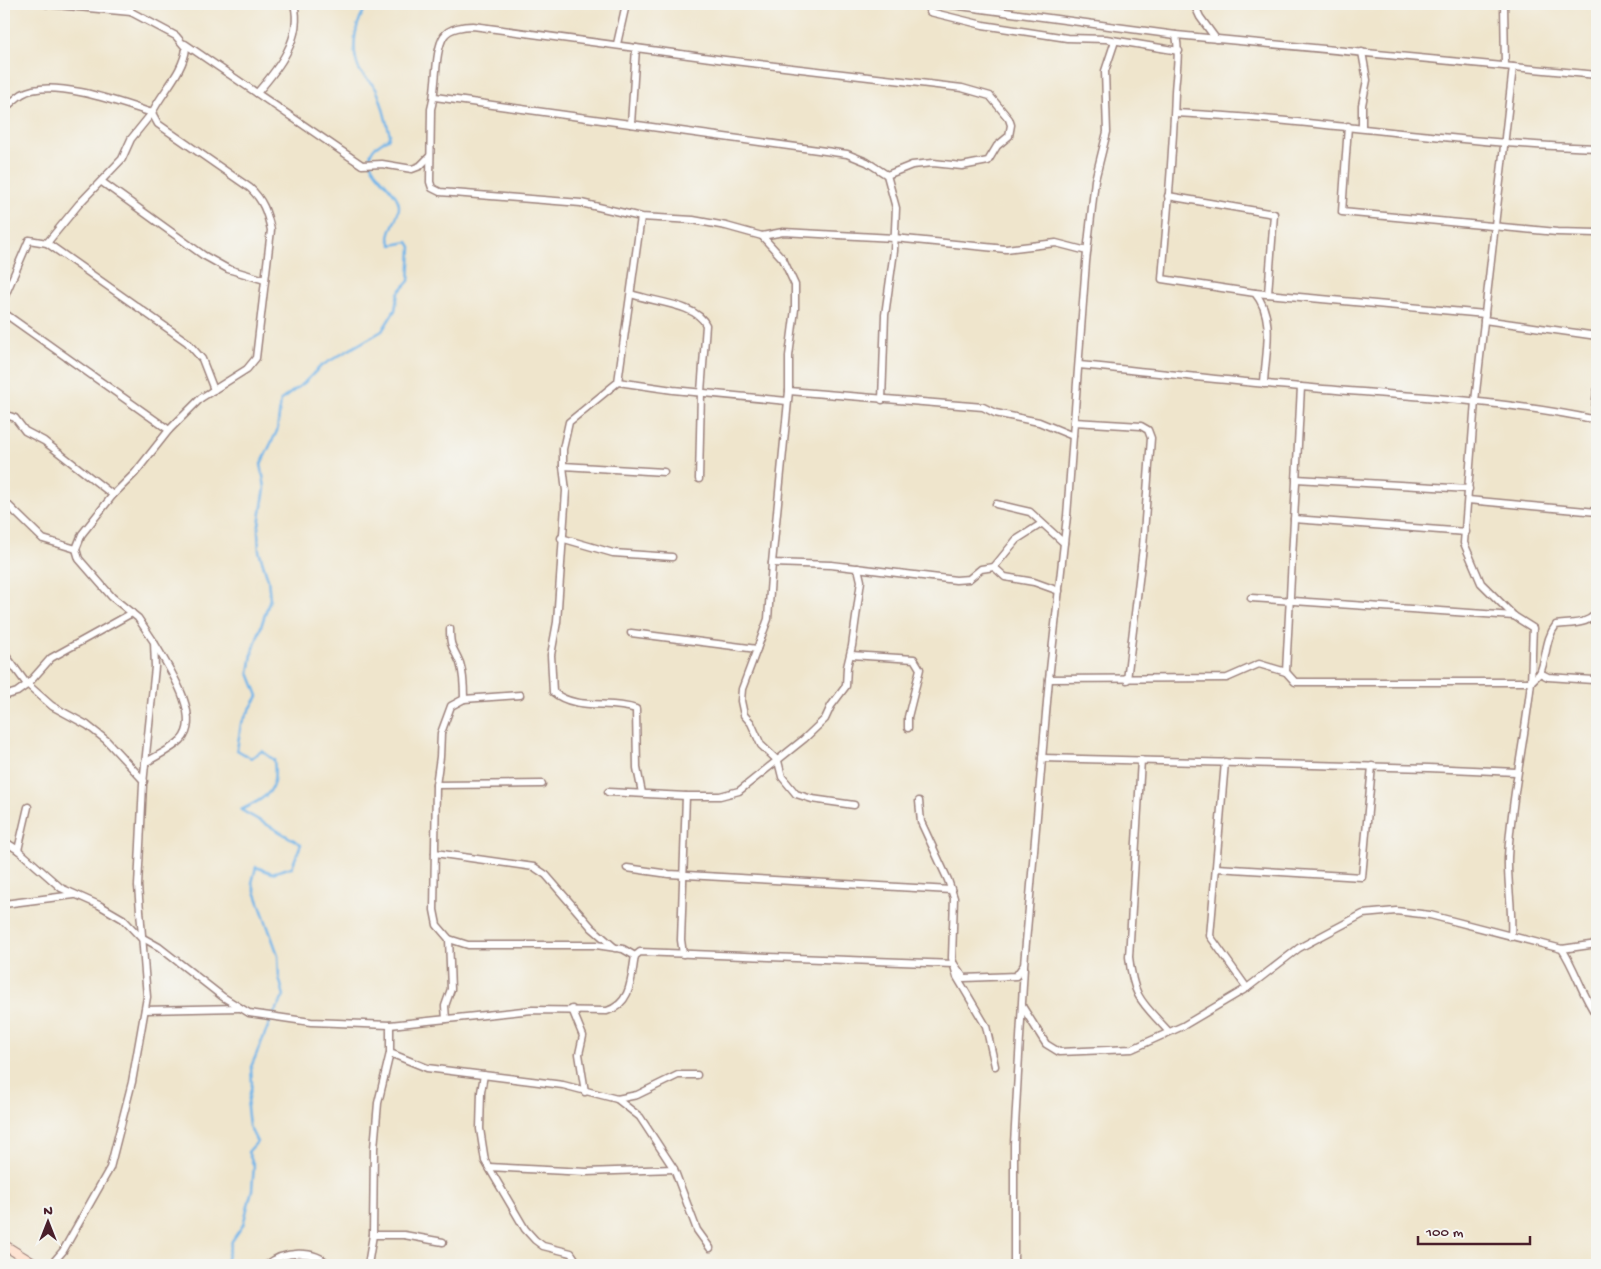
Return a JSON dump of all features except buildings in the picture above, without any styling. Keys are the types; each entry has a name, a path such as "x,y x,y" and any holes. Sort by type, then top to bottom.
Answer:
{"main road":[{"path":"4,1245 36,1265"}],"street":[{"path":"46,4 131,12 176,36 184,44 350,159 362,165 377,164 412,169 420,166 430,156"},
{"path":"128,4 131,12"},
{"path":"257,93 277,70 286,55 297,18 294,4"},
{"path":"617,44 626,4"},
{"path":"945,4 1176,35 1597,75"},
{"path":"1194,4 1200,17 1216,39"},
{"path":"1504,4 1505,66"},
{"path":"930,12 983,25 1067,38 1115,41 1180,51"},
{"path":"887,175 912,165 933,163 962,166 988,161 997,146 1009,136 1011,125 990,96 962,88 636,48 617,44 464,26 451,30 444,36 438,56 431,109 430,182 432,188 440,192 581,203 641,218 702,221 762,236 783,232 894,238 1006,249 1056,243 1087,251"},
{"path":"1176,35 1180,51 1162,280 1255,293 1484,317 1597,336"},
{"path":"1014,1265 1014,1144 1024,965 1049,679 1064,543 1087,251 1095,180 1107,132 1105,71 1115,41"},
{"path":"47,243 79,204 122,160 131,139 152,113 160,97 183,63 186,48 184,44"},
{"path":"631,124 636,48"},
{"path":"1362,52 1367,80 1362,105 1362,128"},
{"path":"1511,937 1512,913 1508,886 1508,855 1516,772 1531,682 1533,628 1514,616 1481,583 1464,543 1475,401 1513,67"},
{"path":"4,108 24,93 43,90 94,94 152,113 158,124 250,188 260,197 267,210 271,230 256,358 247,369 201,398 170,430 135,473 113,495 82,534 76,549 79,559 96,579 112,597 132,612 149,632 171,668 187,710 188,730 181,741 145,763"},
{"path":"434,97 847,154 867,162 887,175 896,208 885,315 882,400"},
{"path":"1175,114 1348,126 1503,142 1597,148"},
{"path":"1348,126 1342,212 1597,233"},
{"path":"102,182 203,256 228,269 265,280"},
{"path":"1168,196 1274,214 1268,294"},
{"path":"641,218 618,382 568,422 563,448 566,491 561,538 563,548 557,622 551,656 553,692 563,701 625,705 636,708 637,768 642,793"},
{"path":"762,236 783,260 795,284 796,309 789,356 789,391 768,619 742,688 741,701 744,715 751,723 758,740 778,761 782,777 796,794 812,800 854,805"},
{"path":"4,298 30,240 47,243 187,342 202,359 214,390"},
{"path":"1255,293 1266,313 1268,336 1264,384"},
{"path":"631,294 690,310 703,317 706,325 701,392 699,479"},
{"path":"4,313 170,430"},
{"path":"1079,364 1264,384 1522,406 1596,420 1597,391"},
{"path":"618,382 673,390 787,401"},
{"path":"1286,672 1301,387"},
{"path":"789,391 983,407 995,413 1039,422 1073,436"},
{"path":"4,414 15,418 25,430 44,441 113,495"},
{"path":"1074,422 1141,426 1148,430 1151,438 1143,547 1127,680"},
{"path":"563,466 664,472"},
{"path":"1296,479 1469,489"},
{"path":"1468,500 1597,512"},
{"path":"4,501 43,539 76,549"},
{"path":"996,504 1030,512 1064,543"},
{"path":"1294,519 1466,532"},
{"path":"772,563 858,568 956,580 969,579 981,569 994,566 1016,540 1041,524"},
{"path":"561,538 613,553 672,557"},
{"path":"994,566 1005,578 1034,582 1059,591"},
{"path":"608,792 720,796 739,791 778,761 825,719 831,706 846,686 847,667 861,581 858,568"},
{"path":"1251,598 1514,616"},
{"path":"1049,679 1228,678 1259,664 1286,672 1295,682 1531,682 1540,673 1545,663 1550,633 1556,625 1587,621 1593,618 1597,609"},
{"path":"4,696 17,692 28,684 51,658 132,612"},
{"path":"450,629 450,647 460,664 464,681 464,699"},
{"path":"631,633 756,649"},
{"path":"51,1265 63,1250 110,1168 132,1082 146,1010 147,997 138,886 145,763 155,667 154,642"},
{"path":"4,653 28,684 52,706 87,725 106,740 144,781"},
{"path":"850,655 914,659 920,668 908,717 908,728"},
{"path":"1540,673 1548,677 1593,680 1597,685"},
{"path":"520,695 464,699 450,706 444,723 436,785 434,910 437,925 449,939 468,945 596,945 623,948 635,956"},
{"path":"1042,758 1372,766 1516,772"},
{"path":"1141,760 1130,966 1136,996 1169,1032"},
{"path":"1225,762 1210,936 1248,988"},
{"path":"1216,868 1362,878 1372,766"},
{"path":"436,785 542,784"},
{"path":"683,954 681,940 682,874 686,796"},
{"path":"919,801 921,822 954,898 952,958 957,977 986,1026 995,1066"},
{"path":"18,850 28,806"},
{"path":"4,841 18,850 52,881 74,895 99,905 123,919 143,939 240,1008 249,1013 312,1022 390,1025 532,1010 607,1010 618,1007 628,994 635,956 640,952 954,964"},
{"path":"434,853 534,867 546,875 592,928 615,948"},
{"path":"627,868 682,874 951,890"},
{"path":"4,904 74,895"},
{"path":"1022,1006 1046,1044 1058,1052 1132,1049 1169,1032 1248,988 1299,948 1364,914 1396,911 1430,915 1562,949 1597,944"},
{"path":"446,1019 445,1006 451,989 449,939"},
{"path":"1562,949 1580,982 1587,1002 1597,1016"},
{"path":"954,964 964,978 1016,976 1024,965"},
{"path":"146,1010 240,1008"},
{"path":"572,1009 583,1036 579,1054 585,1092"},
{"path":"368,1265 374,1234 375,1138 378,1104 390,1053 390,1025"},
{"path":"390,1053 427,1068 563,1085 617,1099 637,1095 678,1075 697,1075"},
{"path":"484,1076 481,1092 480,1129 482,1150 489,1167 524,1228 543,1246 571,1253 578,1265"},
{"path":"617,1099 640,1117 674,1169 697,1230 710,1248"},
{"path":"489,1167 586,1172 674,1169"},
{"path":"374,1234 404,1235 443,1242"},
{"path":"267,1265 277,1259 305,1253 318,1256 329,1265"}],"waterway":[{"path":"225,1265 232,1241 243,1225 252,1190 254,1166 248,1152 257,1142 249,1126 247,1107 252,1084 251,1067 272,1017 284,996 279,977 278,955 252,883 256,867 272,873 292,867 301,844 241,810 258,801 269,792 272,787 275,771 274,760 262,751 251,758 237,750 241,724 258,696 249,673 252,654 270,599 268,579 259,551 258,531 265,488 261,464 277,431 281,400 304,383 321,366 382,331 395,310 398,293 409,281 411,247 408,242 392,245 389,238 399,208 398,200 374,170 370,155 375,147 388,139 390,134 378,94 374,86 363,75 356,61 355,35 357,26 369,4"}]}
